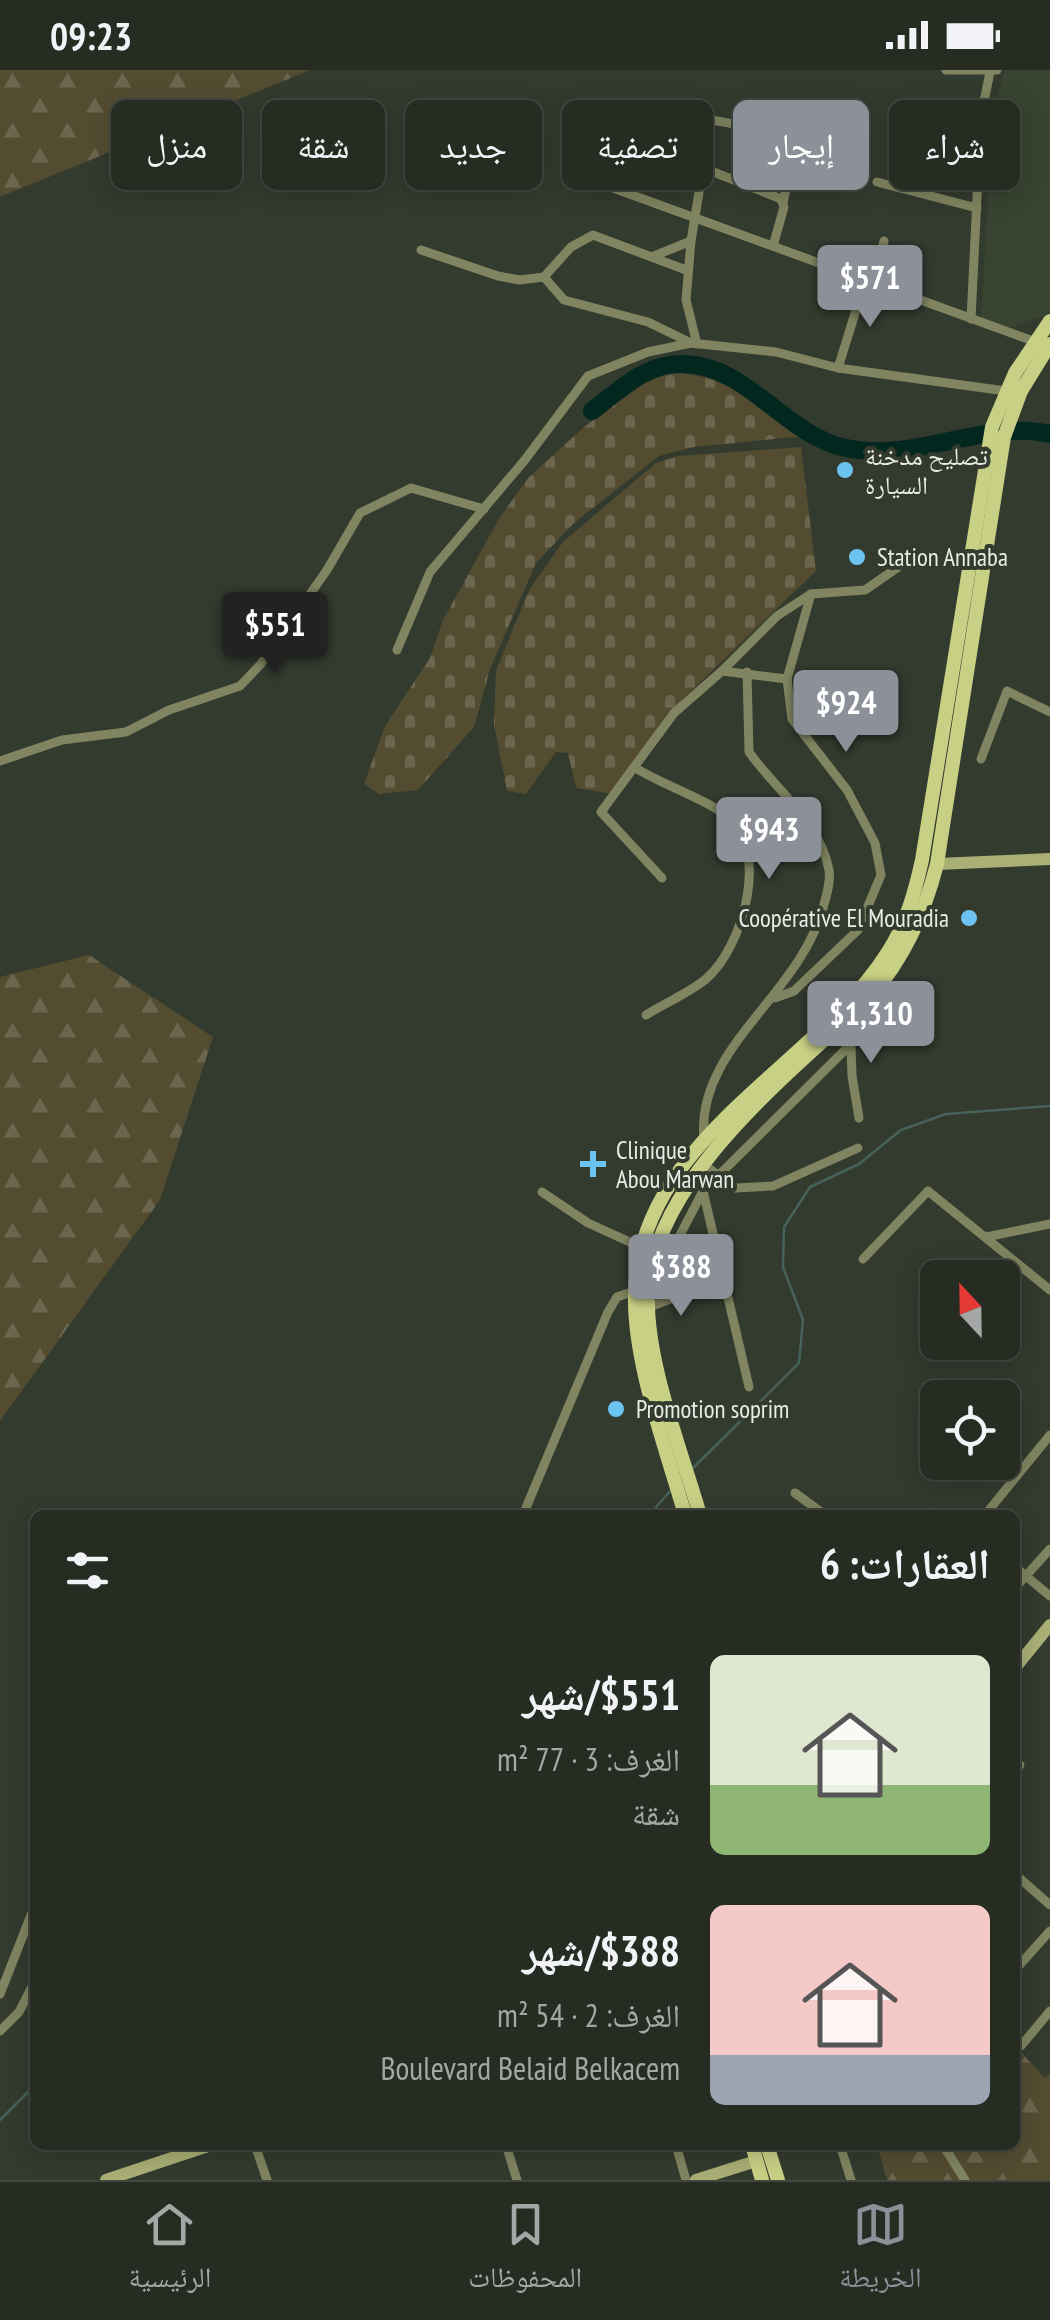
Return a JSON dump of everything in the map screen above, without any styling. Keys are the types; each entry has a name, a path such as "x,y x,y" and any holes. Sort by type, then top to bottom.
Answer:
{"main road":[{"path":"995,435 1008,420 1050,321"},
{"path":"697,1510 687,1495 675,1453 642,1308 643,1248 660,1207 704,1140 852,996 889,952 903,924 922,860 995,435 1006,391 1043,343"},
{"path":"642,1289 660,1263 674,1212 704,1164 740,1121 850,1017 902,956 928,898 936,864 975,564"},
{"path":"686,1510 687,1495"},
{"path":"753,2150 762,2180"},
{"path":"769,2150 778,2180"}],"street":[{"path":"946,70 994,71 981,116 971,319"},
{"path":"713,172 783,202"},
{"path":"878,182 976,208"},
{"path":"620,190 1043,343"},
{"path":"694,344 686,300 686,270 701,190"},
{"path":"773,246 786,190"},
{"path":"421,250 519,280 544,276 571,248 593,236 686,270"},
{"path":"654,256 691,241"},
{"path":"838,368 884,241"},
{"path":"544,276 564,300 648,322 694,344"},
{"path":"397,650 430,572 588,376 648,352 694,344 776,352 838,368 1006,391"},
{"path":"0,761 39,745 126,732 169,710 240,686 260,665 327,570 360,513 399,490 411,488 484,509"},
{"path":"662,878 601,812 674,712 722,671 776,616 811,594 865,590 907,561 975,564"},
{"path":"775,998 794,991 858,930 880,875 874,843 847,790 792,719 787,679 811,594"},
{"path":"722,671 787,679"},
{"path":"704,1140 702,1118 715,1074 732,1044 775,998 803,958 819,922 830,872 810,822 749,752 748,672"},
{"path":"981,759 1007,691 1050,712"},
{"path":"634,767 730,818 748,845 750,889 739,926 708,977 646,1015"},
{"path":"936,864 1050,859"},
{"path":"850,1017 859,1118"},
{"path":"660,1263 703,1191 850,1044"},
{"path":"704,1164 736,1188 773,1186 858,1148"},
{"path":"703,1191 748,1387"},
{"path":"863,1260 928,1191 1050,1290"},
{"path":"542,1192 588,1222 643,1248"},
{"path":"986,1237 1050,1224"},
{"path":"660,1263 716,1251"},
{"path":"642,1308 714,1282"},
{"path":"525,1510 608,1312 617,1297 642,1289"},
{"path":"989,1510 1050,1435"},
{"path":"795,1492 818,1510"},
{"path":"1020,1583 1050,1549"},
{"path":"1020,1571 1050,1596"},
{"path":"1020,1662 1050,1625"},
{"path":"1020,1878 1050,1904"},
{"path":"0,1994 30,1918"},
{"path":"1020,1964 1050,1931"},
{"path":"0,2032 19,2012 30,1990"},
{"path":"1021,2046 1050,2011"},
{"path":"106,2180 196,2150"},
{"path":"256,2150 267,2180"},
{"path":"508,2150 517,2180"},
{"path":"677,2150 686,2180"},
{"path":"841,2150 850,2180"},
{"path":"946,2150 964,2180"},
{"path":"696,2180 756,2161"}],"shaded area":[{"path":"1005,70 1050,70 1050,314 1008,328 981,318 989,190 1020,190 1020,100 997,100"}],"green space":[{"path":"0,70 310,70 237,100 111,100 111,152 0,197"},
{"path":"660,372 721,383 754,400 805,436 694,447 659,456 574,523 536,563 490,669 474,727 418,790 379,794 364,784 385,726 430,658 443,620 500,517 529,477 584,427"},
{"path":"801,447 816,571 666,715 614,794 576,788 568,753 556,752 526,794 507,791 494,724 496,671 529,590 563,542 656,463 679,456"},
{"path":"89,955 213,1037 160,1200 0,1421 0,977"},
{"path":"1020,2051 1045,2078 1050,2073 1050,2180 887,2180 878,2150 1020,2150"}],"waterway":[{"path":"592,411 647,372 685,364 728,376 804,430 846,448 899,450 1000,432 1050,434"},
{"path":"691,1470 799,1363 803,1320 783,1267 784,1227 810,1187 859,1164 901,1130 946,1114 1050,1106"},
{"path":"653,1510 671,1490"},
{"path":"0,2120 30,2090"}],"place":[{"name":"تصليح مدخنة السيارة","path":"845,470"},
{"name":"Station Annaba","path":"857,557"},
{"name":"Coopérative El Mouradia","path":"969,918"},
{"name":"Clinique Abou Marwan","path":"593,1164"},
{"name":"Promotion soprim","path":"616,1409"}]}
